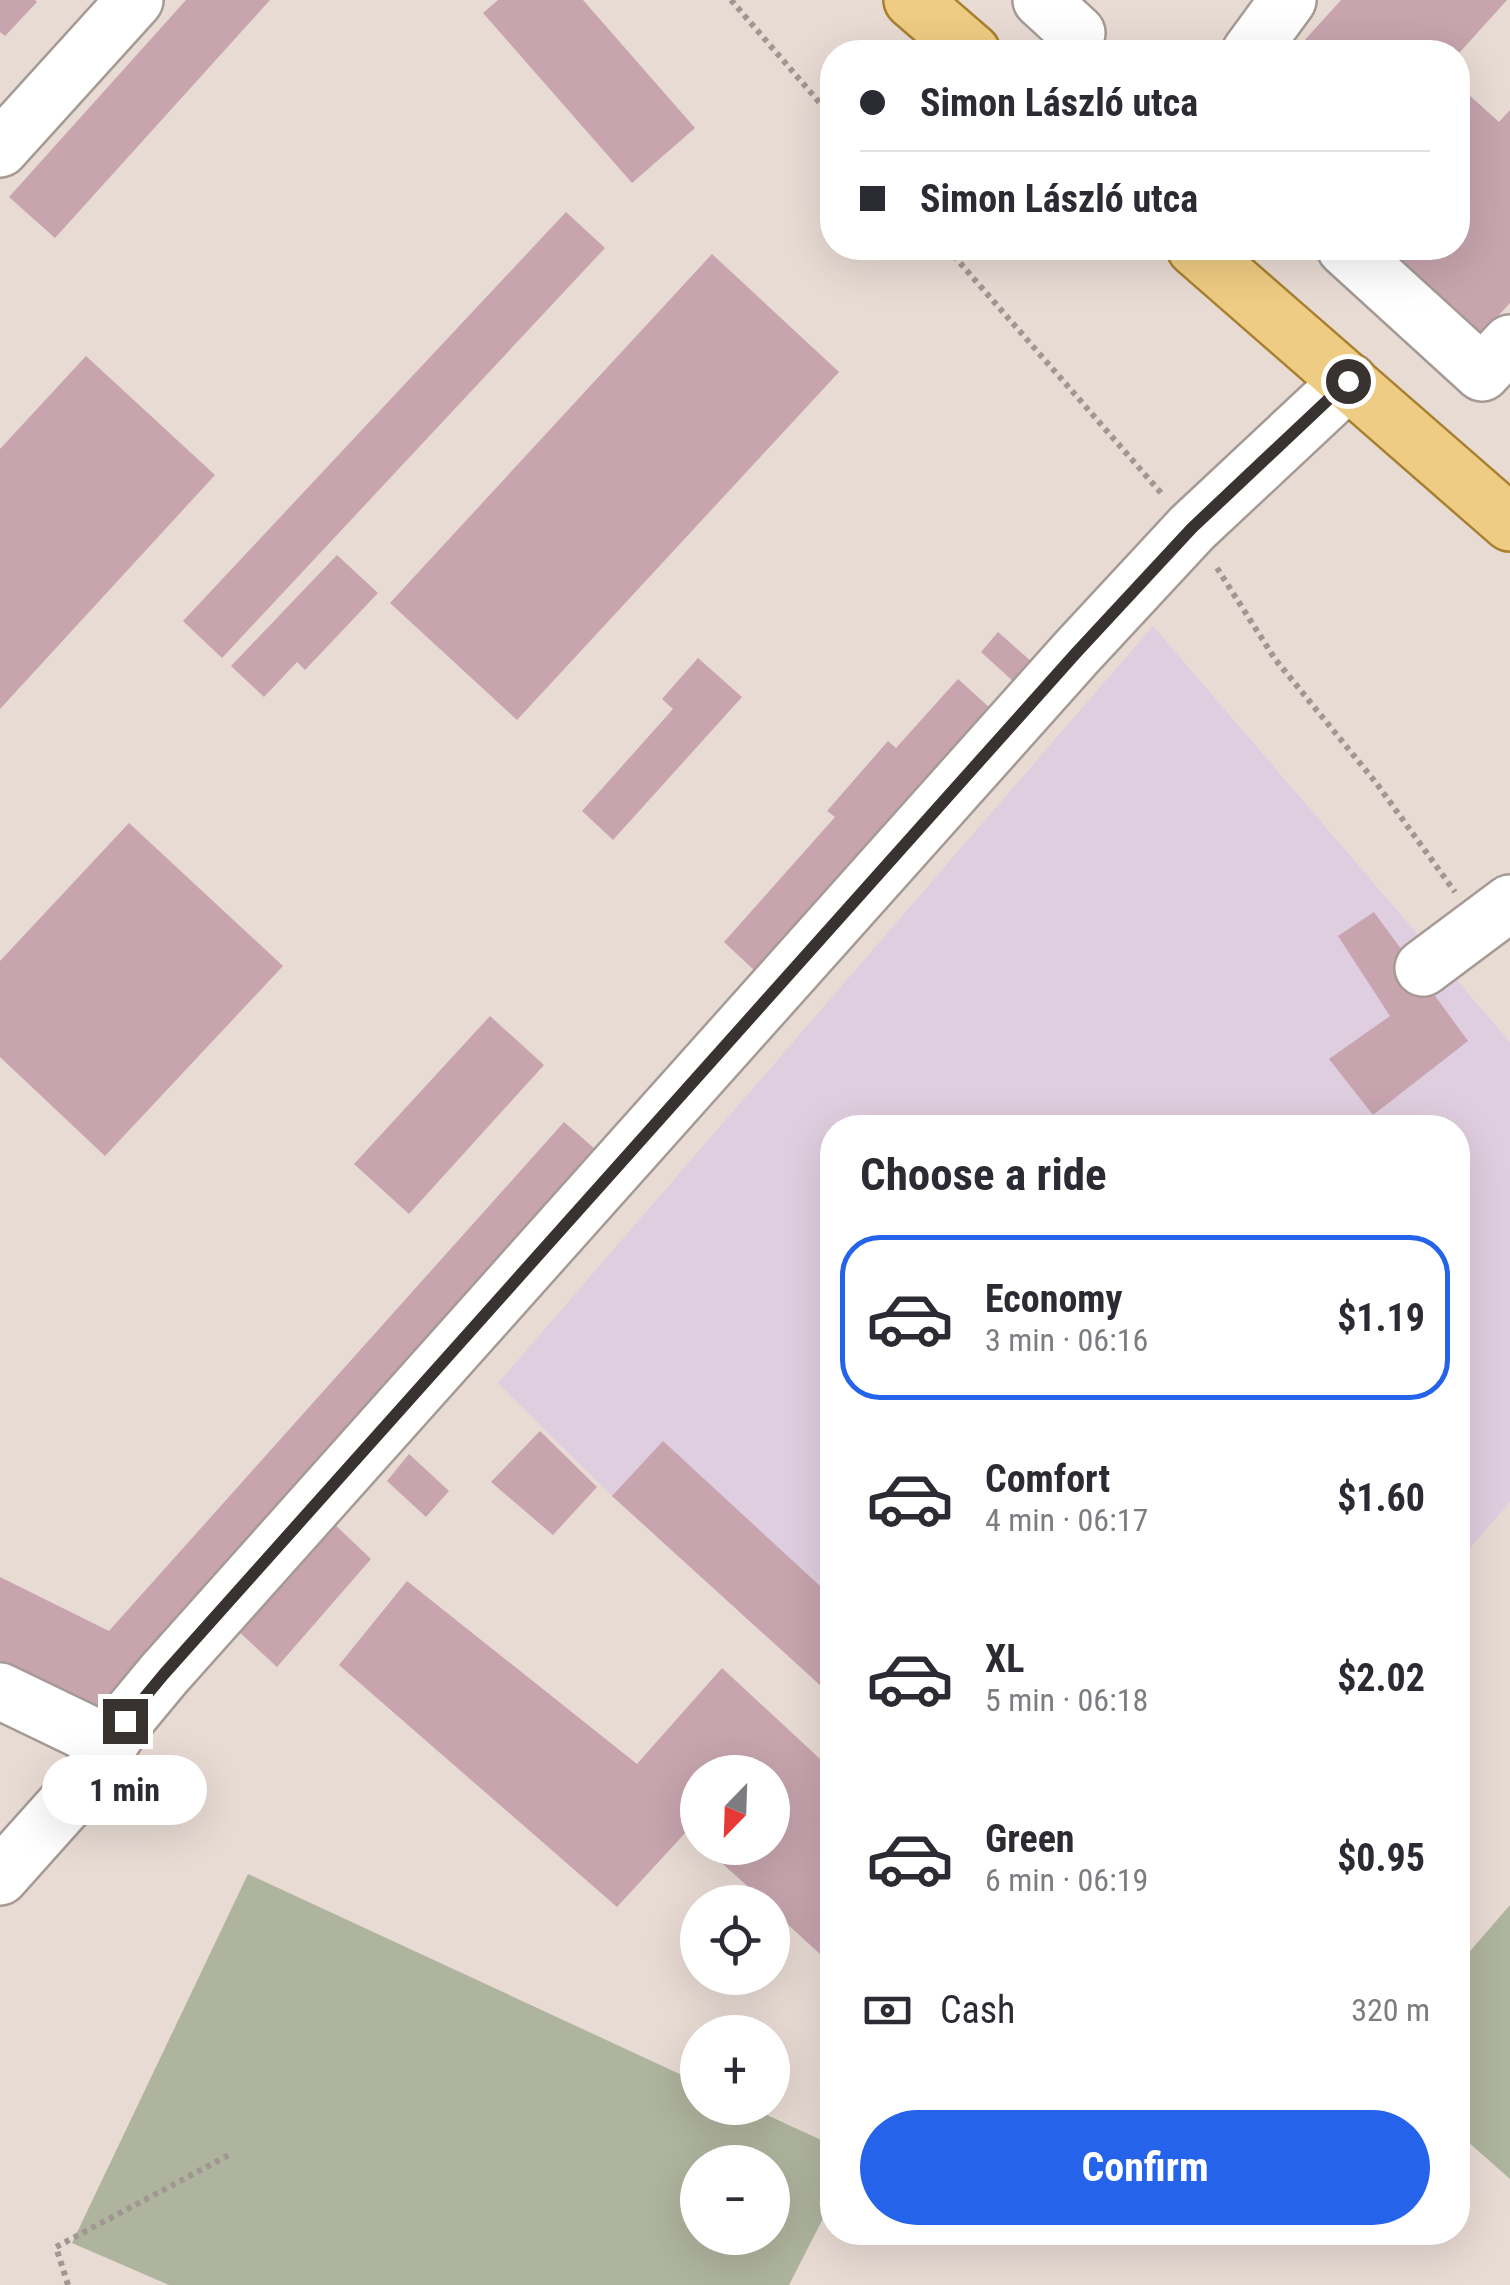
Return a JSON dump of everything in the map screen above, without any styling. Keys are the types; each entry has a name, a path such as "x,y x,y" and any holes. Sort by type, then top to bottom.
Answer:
{"main road":[{"path":"912,0 958,40"},
{"path":"1209,260 1510,523"}],"street":[{"path":"0,149 135,0"},
{"path":"1259,40 1288,0"},
{"path":"1358,260 1482,373 1510,343"},
{"path":"0,1877 85,1782 146,1696 1066,644 1348,381"},
{"path":"1423,968 1495,914"},
{"path":"0,1691 110,1744"}],"path":[{"path":"730,0 820,102"},
{"path":"958,260 1192,528 1275,658 1377,784 1495,914"},
{"path":"68,2285 56,2247 229,2155"}],"shaded area":[{"path":"1153,626 1510,1042 1510,1502 1470,1548 1470,1115 820,1115 820,1685 612,1496 498,1383"}],"green space":[{"path":"248,1874 680,2074 680,2125 789,2125 820,2139 820,2224 789,2285 169,2285 72,2243"},
{"path":"1510,1905 1510,2179 1470,2144 1470,1951"}],"building":[{"path":"0,0 37,2 5,36 0,32"},
{"path":"186,0 270,0 55,238 9,197"},
{"path":"498,0 583,0 695,128 632,183 483,13"},
{"path":"1341,0 1507,0 1470,41 1305,40"},
{"path":"1470,96 1499,122 1510,110 1510,303 1479,337 1392,260 1470,260"},
{"path":"566,212 605,248 222,658 183,621"},
{"path":"712,254 839,372 517,720 390,603"},
{"path":"86,356 215,475 0,709 0,449"},
{"path":"337,555 378,593 305,670 297,662 264,697 231,666"},
{"path":"998,632 1032,662 1014,682 981,652"},
{"path":"698,658 742,697 613,840 582,811 673,709 662,699"},
{"path":"958,679 990,708 928,777 932,781 868,845 755,971 724,942 835,817 827,811 888,741 896,748"},
{"path":"129,823 283,966 105,1156 0,1057 0,961"},
{"path":"1374,912 1468,1041 1373,1115 1329,1059 1390,1016 1338,936"},
{"path":"490,1016 544,1065 409,1214 354,1164"},
{"path":"564,1122 595,1149 95,1710 0,1664 0,1577 109,1631"},
{"path":"540,1431 597,1487 553,1535 491,1482"},
{"path":"663,1441 820,1586 820,1685 612,1496"},
{"path":"409,1454 449,1491 426,1517 387,1481"},
{"path":"330,1520 371,1559 277,1667 236,1629"},
{"path":"407,1581 637,1764 722,1668 820,1759 820,1954 790,1926 790,1885 746,1885 724,1865 790,1865 790,1755 680,1755 680,1839 617,1907 339,1665"}],"route":[{"path":"125,1721 1076,653 1192,528 1348,381"}]}
